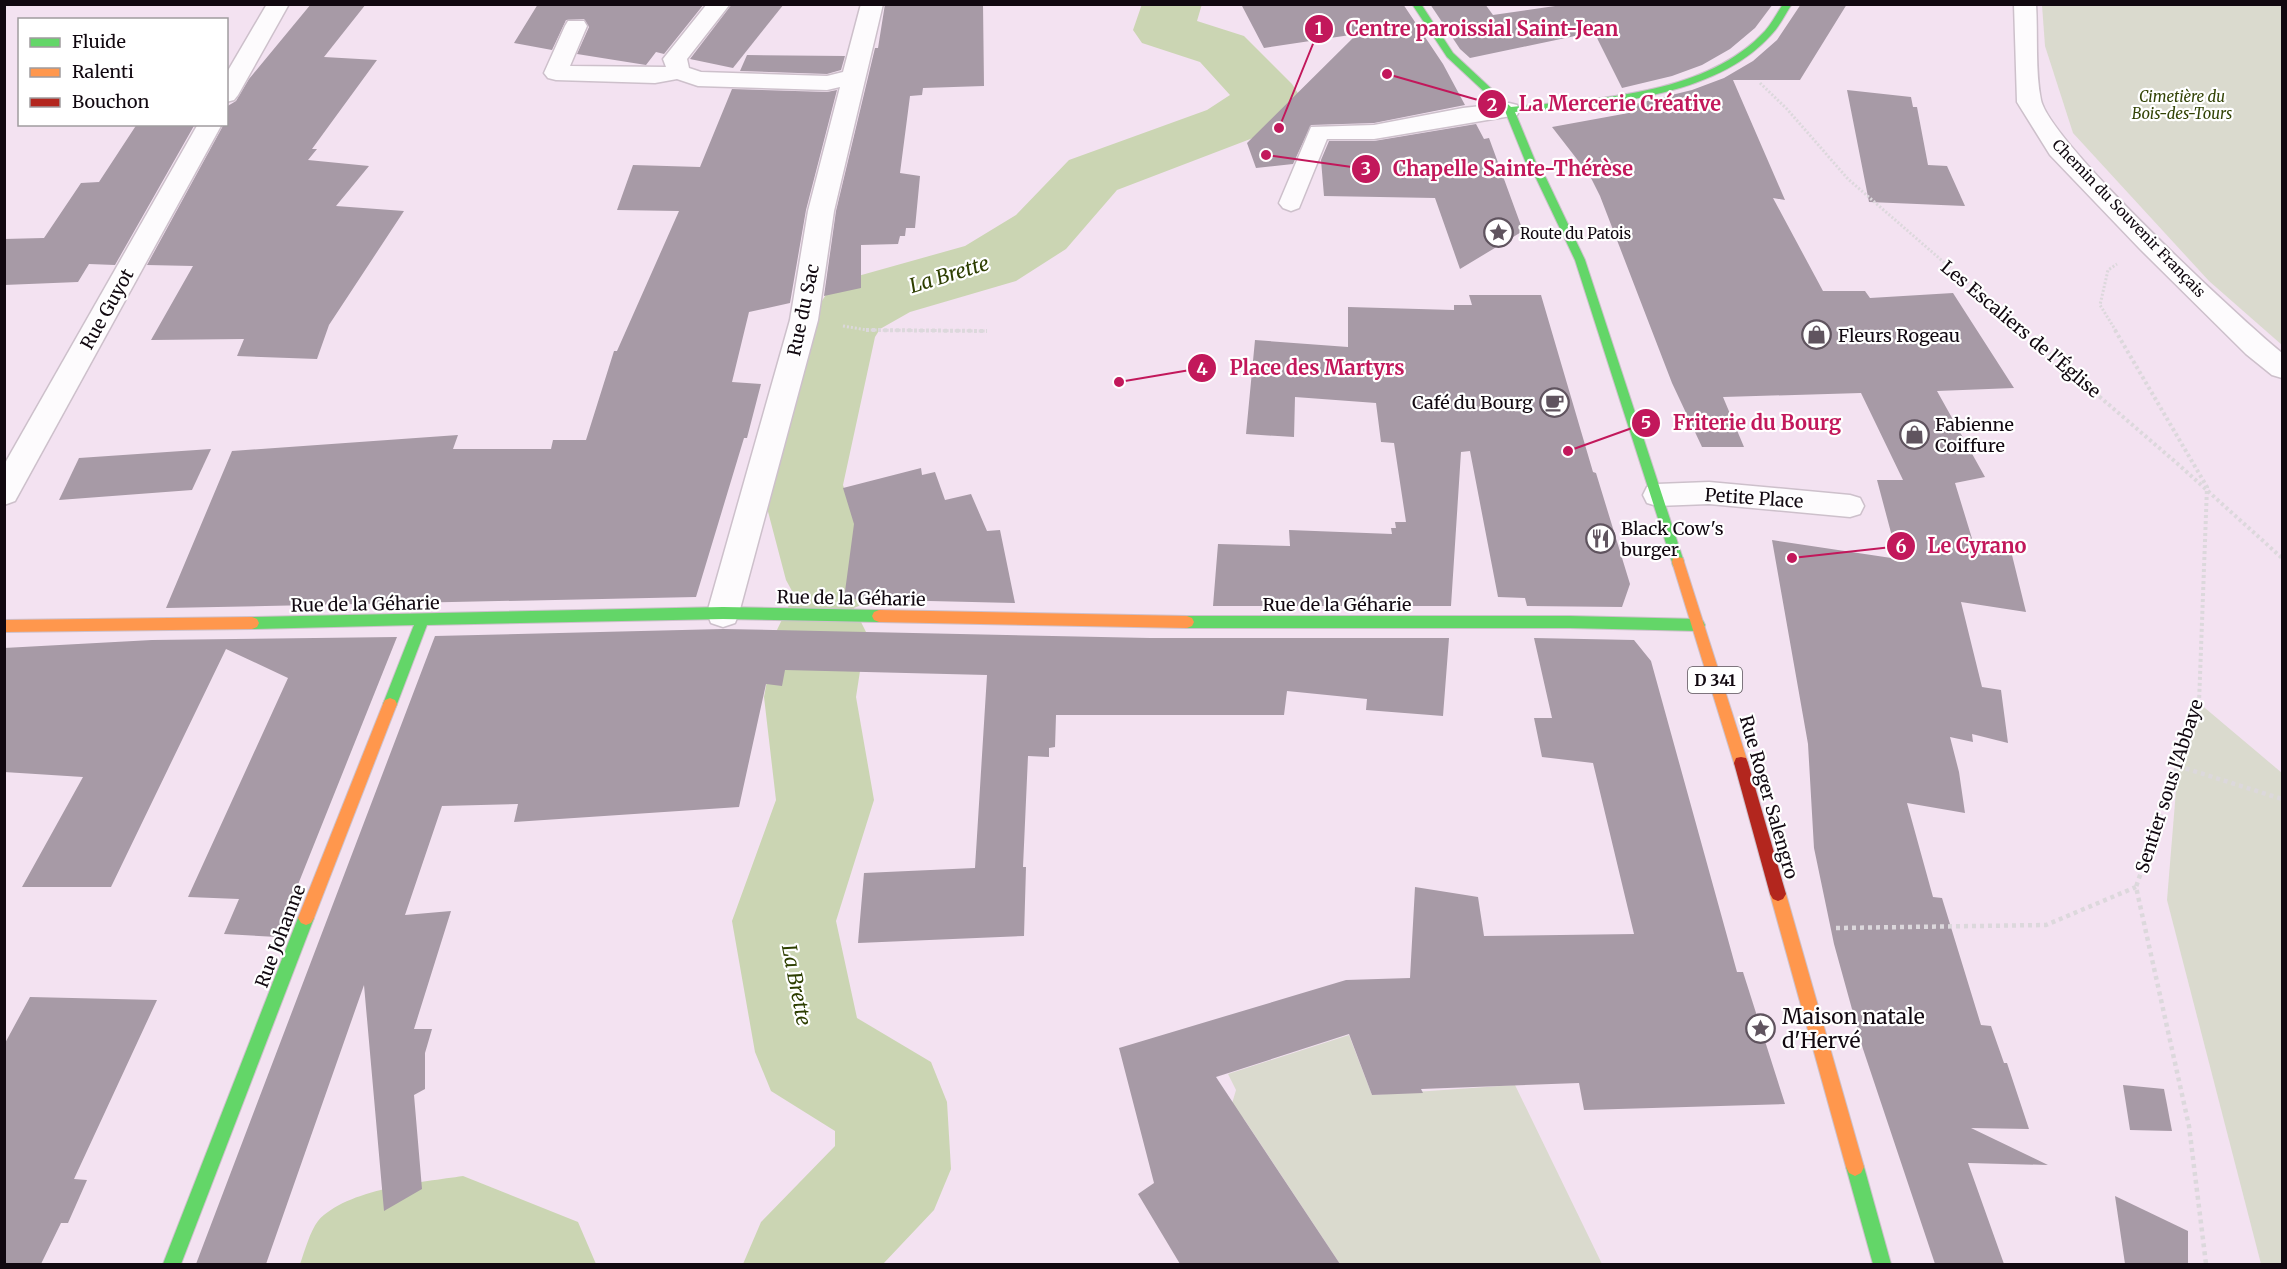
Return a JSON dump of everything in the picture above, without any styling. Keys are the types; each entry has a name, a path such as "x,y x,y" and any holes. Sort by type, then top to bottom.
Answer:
{"street":[{"path":"228,92 278,4"},
{"path":"679,72 675,59 719,4"},
{"name":"Rue du Sac","path":"723,613 804,320 821,212 872,4"},
{"name":"Rue Roger Salengro","path":"1416,4 1450,55 1509,110 1531,163 1541,177 1580,260 1738,752 1882,1264"},
{"path":"1509,110 1594,100 1664,88 1710,74 1746,51 1781,17 1788,4"},
{"name":"Chemin du Souvenir Français","path":"2025,4 2029,102 2059,150 2149,243 2256,346 2283,368"},
{"path":"576,26 556,73 655,76 679,72 698,79 827,83 855,77"},
{"name":"Rue Guyot","path":"4,493 209,126"},
{"name":"Rue de la Géharie","path":"4,626 422,621 723,613 1150,622 1570,622 1698,625"},
{"name":"Rue Johanne","path":"172,1264 422,621"}],"lane":[{"path":"1291,203 1319,132 1374,132 1463,115 1509,110"},
{"name":"Petite Place","path":"1657,495 1709,493 1850,506"}],"path":[{"name":"Les Escaliers de l'Église","path":"1768,90 1851,183 2207,487 2283,558"},
{"path":"2149,243 2108,270 2100,305 2207,487"},
{"path":"867,330 987,331"},
{"name":"Sentier sous l'Abbaye","path":"2206,1264 2189,1126 2136,887 2199,703 2207,487"},
{"path":"2178,766 2283,799"},
{"path":"1786,918 1841,929 1944,925 2046,925 2136,887"}],"green space":[{"name":"Cimetière du Bois-des-Tours","path":"2042,5 2282,5 2282,345 2209,281 2073,133 2045,46"},
{"path":"2199,703 2282,773 2282,1264 2261,1264 2167,900 2178,766"},
{"path":"1349,1035 1372,1095 1515,1085 1602,1264 1340,1264 1244,1119 1231,1107 1236,1090 1228,1074"}],"building":[{"path":"311,4 366,4 324,57 377,60 312,149 317,149 308,160 369,166 336,206 404,211 329,325 317,359 237,356 244,339 151,340 193,266 147,265 223,126 228,126 228,106 236,101 249,79"},
{"path":"538,4 704,4 664,54 656,52 646,65 577,54 589,27 584,19 566,20 552,50 514,43"},
{"path":"732,4 784,4 733,68 690,59"},
{"path":"885,4 983,4 984,86 923,88 922,95 910,96 900,173 920,176 915,228 906,228 905,236 900,236 898,244 861,245 861,288 824,296 836,211 875,48 878,48"},
{"path":"1241,4 1403,4 1443,64 1465,105 1374,123 1311,125 1293,164 1256,168 1247,143 1357,34 1264,48"},
{"path":"1430,4 1485,4 1493,15 1569,4 1773,4 1755,28 1730,49 1702,65 1672,76 1622,88 1594,32 1470,58 1460,49"},
{"path":"1801,4 1847,4 1800,80 1733,80 1785,200 1773,198 1823,291 1865,291 1870,298 1953,293 2014,388 1937,391 1985,477 1955,483 1974,545 2011,551 2026,612 1961,602 1982,687 2001,690 2008,743 1972,734 1973,742 1950,737 1959,772 1965,813 1907,803 1933,897 1942,898 1981,1025 1991,1026 2004,1063 2007,1063 2029,1129 1971,1128 2048,1165 1968,1163 2004,1264 1935,1264 1863,1049 1834,944 1814,848 1808,744 1772,540 1898,559 1877,480 1903,480 1861,393 1723,397 1744,447 1702,447 1672,383 1600,196 1590,176 1552,127 1634,112 1631,105 1692,90 1724,78 1753,61 1777,40"},
{"path":"747,55 845,56 841,70 827,74 740,71"},
{"path":"732,89 827,92 837,90 806,210 790,303 749,312 732,382 761,384 747,438 744,438 696,597 166,608 232,451 458,435 453,449 551,449 553,440 586,440 614,351 617,351 679,211 617,210 633,165 700,167"},
{"path":"1847,90 1911,97 1913,107 1917,107 1928,165 1947,166 1965,206 1869,202"},
{"path":"1476,124 1484,139 1489,138 1523,231 1460,269 1435,198 1324,196 1321,160 1329,141 1374,141"},
{"path":"136,126 194,126 115,265 89,264 78,282 4,285 4,239 44,238 81,183 99,182"},
{"path":"1469,295 1541,295 1593,472 1596,473 1630,584 1622,607 1527,606 1525,598 1498,597 1470,451 1461,452 1451,606 1213,606 1218,544 1290,546 1289,530 1392,534 1391,528 1396,528 1395,522 1406,522 1394,443 1381,442 1376,403 1295,397 1294,437 1246,434 1255,340 1348,347 1348,307 1454,310 1454,305 1472,305"},
{"path":"211,449 192,490 59,500 79,458"},
{"path":"921,468 922,475 935,472 945,500 971,494 987,531 1000,530 1015,603 844,599 854,524 843,488"},
{"path":"723,629 1150,638 1449,638 1443,716 1366,710 1367,699 1287,691 1284,715 1056,715 1055,747 1049,748 1049,757 1028,756 1023,867 1026,867 1024,936 858,943 864,873 975,868 987,675 785,670 782,686 766,684 739,807 514,822 518,804 442,806 405,915 451,911 414,1029 432,1029 425,1053 425,1089 414,1095 422,1189 384,1211 364,985 266,1264 196,1264 435,636"},
{"path":"397,637 277,937 224,934 239,899 188,897 288,678 226,649 111,887 22,887 83,777 4,772 4,648 152,640"},
{"path":"1534,638 1634,640 1651,661 1737,972 1743,972 1785,1104 1584,1110 1579,1083 1421,1089 1423,1093 1372,1095 1349,1034 1216,1077 1340,1264 1180,1264 1138,1194 1154,1183 1119,1048 1346,980 1410,978 1415,887 1478,897 1484,936 1634,934 1593,763 1542,757 1534,718 1552,718"},
{"path":"30,997 157,1000 74,1179 87,1180 68,1223 61,1223 41,1264 4,1264 4,1045"},
{"path":"2123,1085 2164,1089 2172,1131 2130,1130"},
{"path":"2115,1196 2188,1231 2188,1264 2125,1264"}],"waterway":[{"name":"La Brette","path":"830,580 802,485 837,337 853,311 884,294 990,264 1041,232 1093,175 1230,124 1269,98 1222,49 1164,30 1172,4"},
{"name":"La Brette","path":"803,1264 893,1169 891,1102 810,1052 784,921 825,800 810,697 821,632"},
{"name":"La Brette","path":"360,1264 382,1248 463,1235 536,1264"}],"traffic: fast":[{"path":"1416,4 1450,55 1509,110"},
{"path":"1678,562 1580,260 1541,178 1531,163 1509,110 1610,99 1681,84 1714,71 1743,55 1767,34 1788,4"},
{"path":"252,623 723,613 879,616"},
{"path":"390,704 422,621"},
{"path":"1187,622 1570,622 1698,625"},
{"path":"172,1264 306,918"},
{"path":"1855,1167 1882,1264"}],"traffic: slow":[{"path":"1678,562 1741,763"},
{"path":"879,616 1187,622"},
{"path":"4,626 252,623"},
{"path":"306,918 390,704"},
{"path":"1778,894 1855,1167"}],"traffic: jam":[{"path":"1741,763 1778,894"}],"place":[{"name":"La Mercerie Créative","path":"1387,74"},
{"name":"Centre paroissial Saint-Jean","path":"1279,128"},
{"name":"Chapelle Sainte-Thérèse","path":"1266,155"},
{"name":"Route du Patois","path":"1499,233"},
{"name":"Fleurs Rogeau","path":"1817,335"},
{"name":"Place des Martyrs","path":"1119,382"},
{"name":"Café du Bourg","path":"1554,402"},
{"name":"Fabienne Coiffure","path":"1914,434"},
{"name":"Friterie du Bourg","path":"1568,451"},
{"name":"Black Cow's burger","path":"1600,538"},
{"name":"Le Cyrano","path":"1792,558"},
{"name":"Maison natale d'Hervé","path":"1761,1028"}]}
